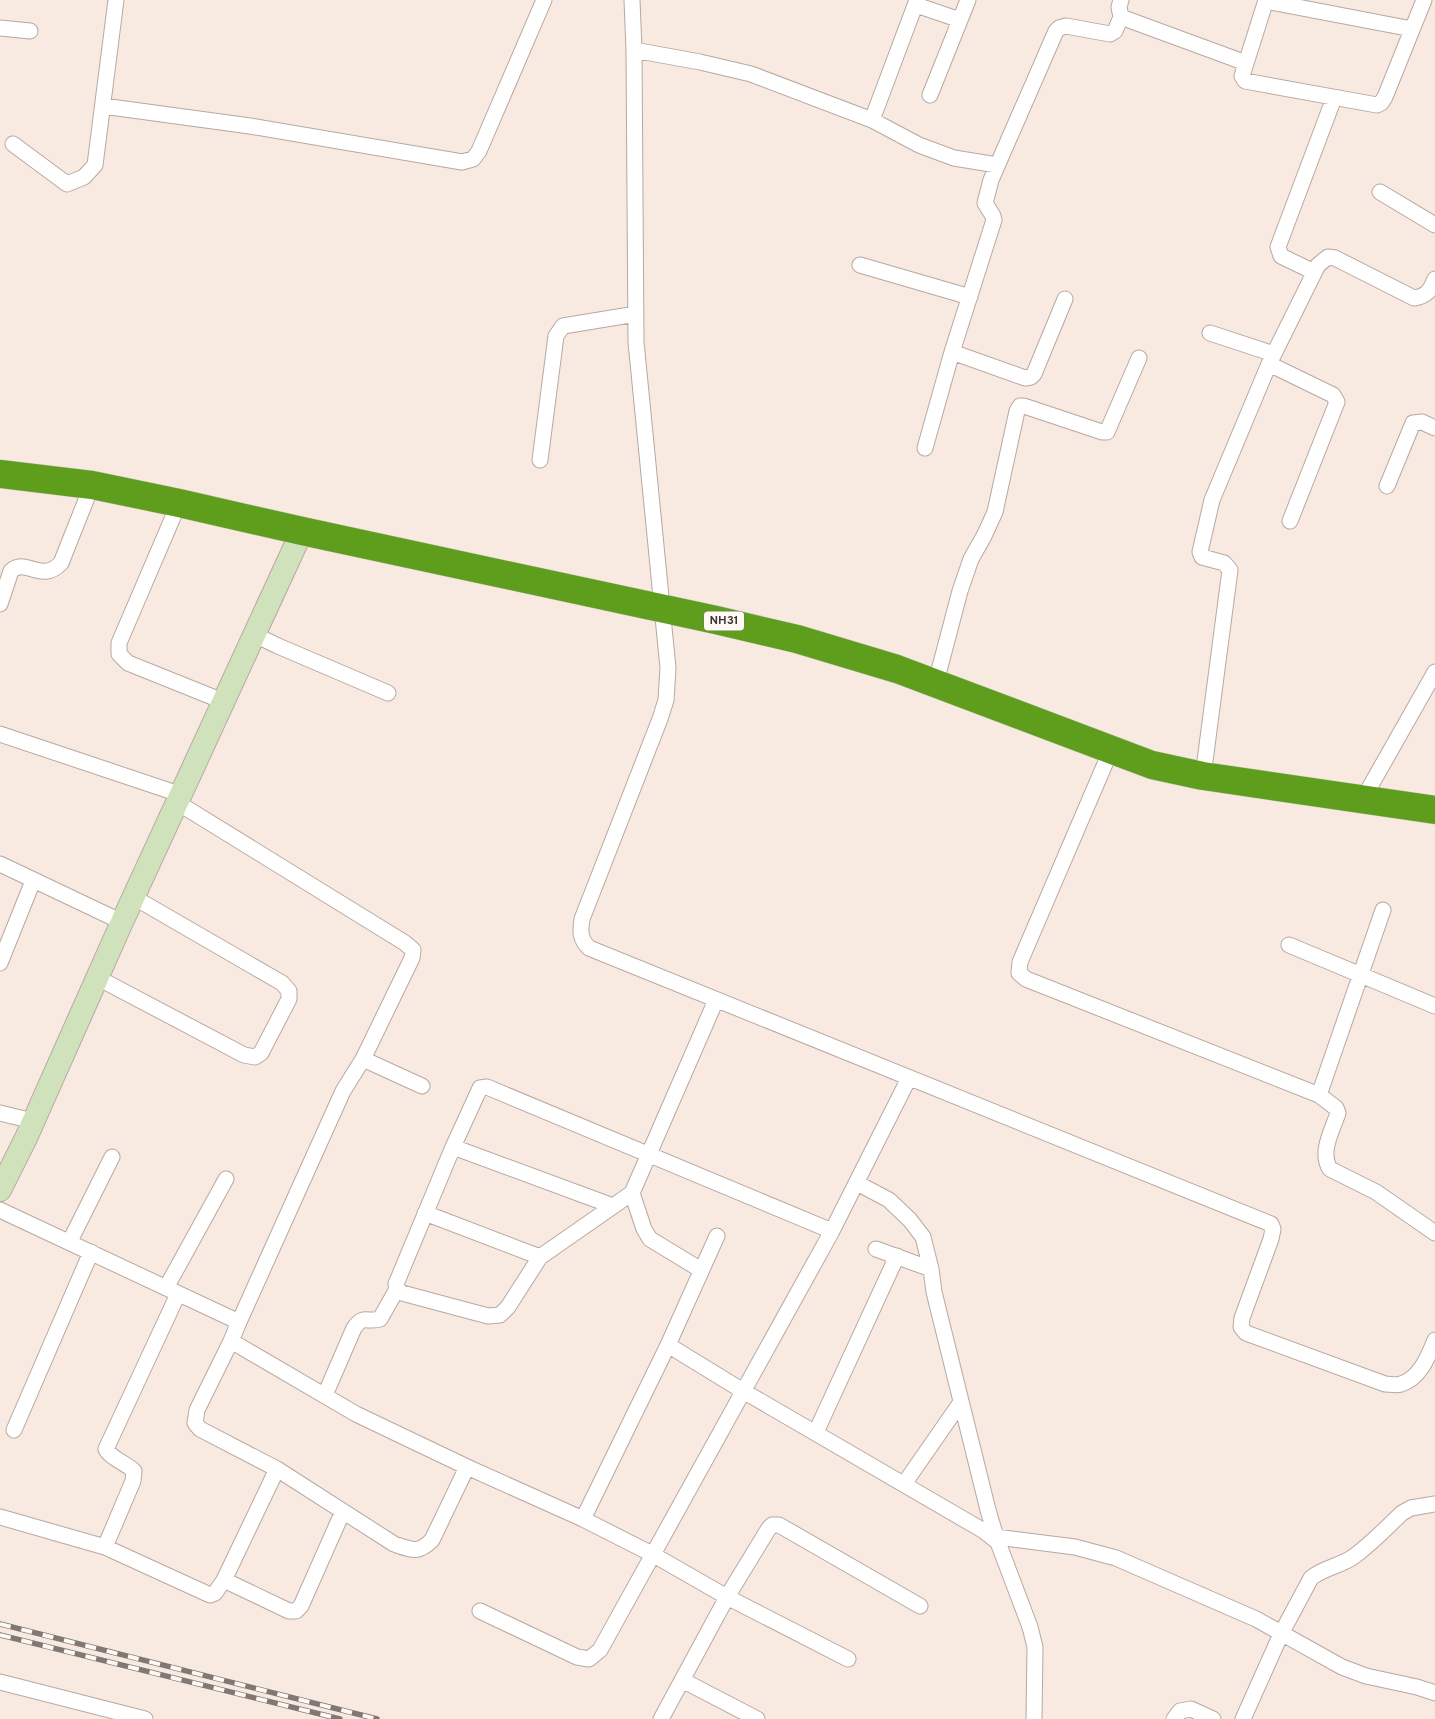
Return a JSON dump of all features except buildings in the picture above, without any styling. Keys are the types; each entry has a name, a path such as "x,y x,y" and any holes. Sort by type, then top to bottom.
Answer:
{"highway":[{"name":"NH31","path":"0,474 92,485 179,503 797,639 936,682 1152,765 1203,776 1435,810"}],"street":[{"path":"13,144 67,184 84,177 95,165 116,0"},
{"path":"103,106 250,126 462,162 473,159 479,151 544,0"},
{"path":"632,0 636,342 668,668 666,700 660,719 582,919 581,935 583,942 590,948 716,1000 1271,1224 1273,1230 1271,1239 1242,1318 1241,1327 1246,1333 1385,1384 1400,1385 1412,1379 1425,1364 1435,1340"},
{"path":"930,95 968,0"},
{"path":"925,448 952,352 994,220 985,203 985,197 997,165 1059,28 1066,26 1110,34 1115,30 1121,17 1119,7 1121,0"},
{"path":"1412,29 1266,0 1242,76 1245,81 1377,105 1381,103 1412,29 1424,0"},
{"path":"872,120 917,2 960,20"},
{"path":"1121,17 1246,63"},
{"path":"0,28 30,31"},
{"path":"634,50 700,62 750,74 872,120 919,145 954,158 997,165"},
{"path":"1314,272 1280,256 1278,247 1334,98"},
{"path":"1380,192 1435,225"},
{"path":"1203,776 1230,570 1224,563 1202,557 1200,552 1212,500 1272,359 1314,272 1318,265 1328,258 1335,258 1414,298 1424,296 1430,292 1435,280"},
{"path":"860,265 970,297"},
{"path":"952,352 1025,378 1031,377 1034,374 1065,299"},
{"path":"540,460 556,336 559,330 563,326 636,314"},
{"path":"1210,333 1272,359 1333,395 1337,402 1290,521"},
{"path":"936,682 968,567 995,512 1017,411 1020,406 1107,432 1139,358"},
{"path":"1387,486 1413,423 1422,422 1435,428"},
{"path":"0,604 11,571 15,568 21,566 45,572 56,568 62,563 92,485"},
{"path":"179,503 119,643 119,654 128,663 225,702"},
{"path":"0,1190 302,531"},
{"path":"255,635 388,692"},
{"path":"1363,799 1435,672"},
{"path":"0,734 180,799 406,943 413,950 412,958 363,1059 335,1108 231,1341 196,1410 195,1423 200,1429 277,1469 394,1544 414,1550 424,1548 432,1540 467,1467"},
{"path":"1111,750 1020,962 1019,973 1026,979 1319,1095 1336,1108 1338,1113 1325,1153 1327,1164 1330,1168 1376,1192 1435,1233"},
{"path":"0,864 122,922"},
{"path":"0,962 33,881"},
{"path":"98,978 244,1055 255,1057 260,1053 289,999 289,991 282,983 135,898"},
{"path":"1319,1095 1382,910"},
{"path":"1289,946 1435,1006"},
{"path":"397,1289 402,1293 488,1316 500,1316 508,1307 540,1257 632,1193 647,1154 716,1000"},
{"path":"363,1059 422,1086"},
{"path":"480,1611 577,1657 589,1658 600,1650 832,1231 909,1078"},
{"path":"325,1395 358,1321 364,1319 375,1321 380,1319 397,1289 396,1284 425,1213 480,1088 487,1087 832,1231"},
{"path":"0,1113 33,1121"},
{"path":"453,1147 613,1206"},
{"path":"70,1242 112,1157"},
{"path":"105,1547 133,1481 134,1471 127,1464 109,1454 106,1449 172,1291 226,1180"},
{"path":"857,1183 890,1200 910,1220 923,1237 931,1269 934,1292 997,1539 1030,1627 1035,1647 1034,1719"},
{"path":"632,1193 644,1228 650,1238 701,1270"},
{"path":"0,1210 239,1322"},
{"path":"425,1213 540,1257"},
{"path":"583,1519 668,1345 717,1236"},
{"path":"876,1249 931,1269"},
{"path":"14,1430 91,1252"},
{"path":"816,1432 897,1256"},
{"path":"231,1341 356,1414 467,1467 583,1519 652,1554 727,1597 848,1659"},
{"path":"668,1345 743,1391 997,1539 1075,1547 1116,1558 1256,1619 1342,1667 1366,1676 1417,1687 1435,1693"},
{"path":"904,1484 961,1402"},
{"path":"0,1517 105,1547 204,1594 210,1595 215,1593 224,1580 277,1469"},
{"path":"1243,1719 1281,1634 1311,1578 1317,1573 1353,1557 1402,1513 1411,1508 1435,1504"},
{"path":"224,1580 289,1611 296,1611 301,1606 343,1511"},
{"path":"661,1719 727,1597 772,1525 779,1526 920,1606"},
{"path":"682,1680 758,1719"},
{"path":"0,1682 145,1719"},
{"path":"1174,1719 1180,1711 1191,1709 1213,1719"}],"railway":[{"path":"0,1624 377,1719"},
{"path":"0,1635 340,1719"}]}
